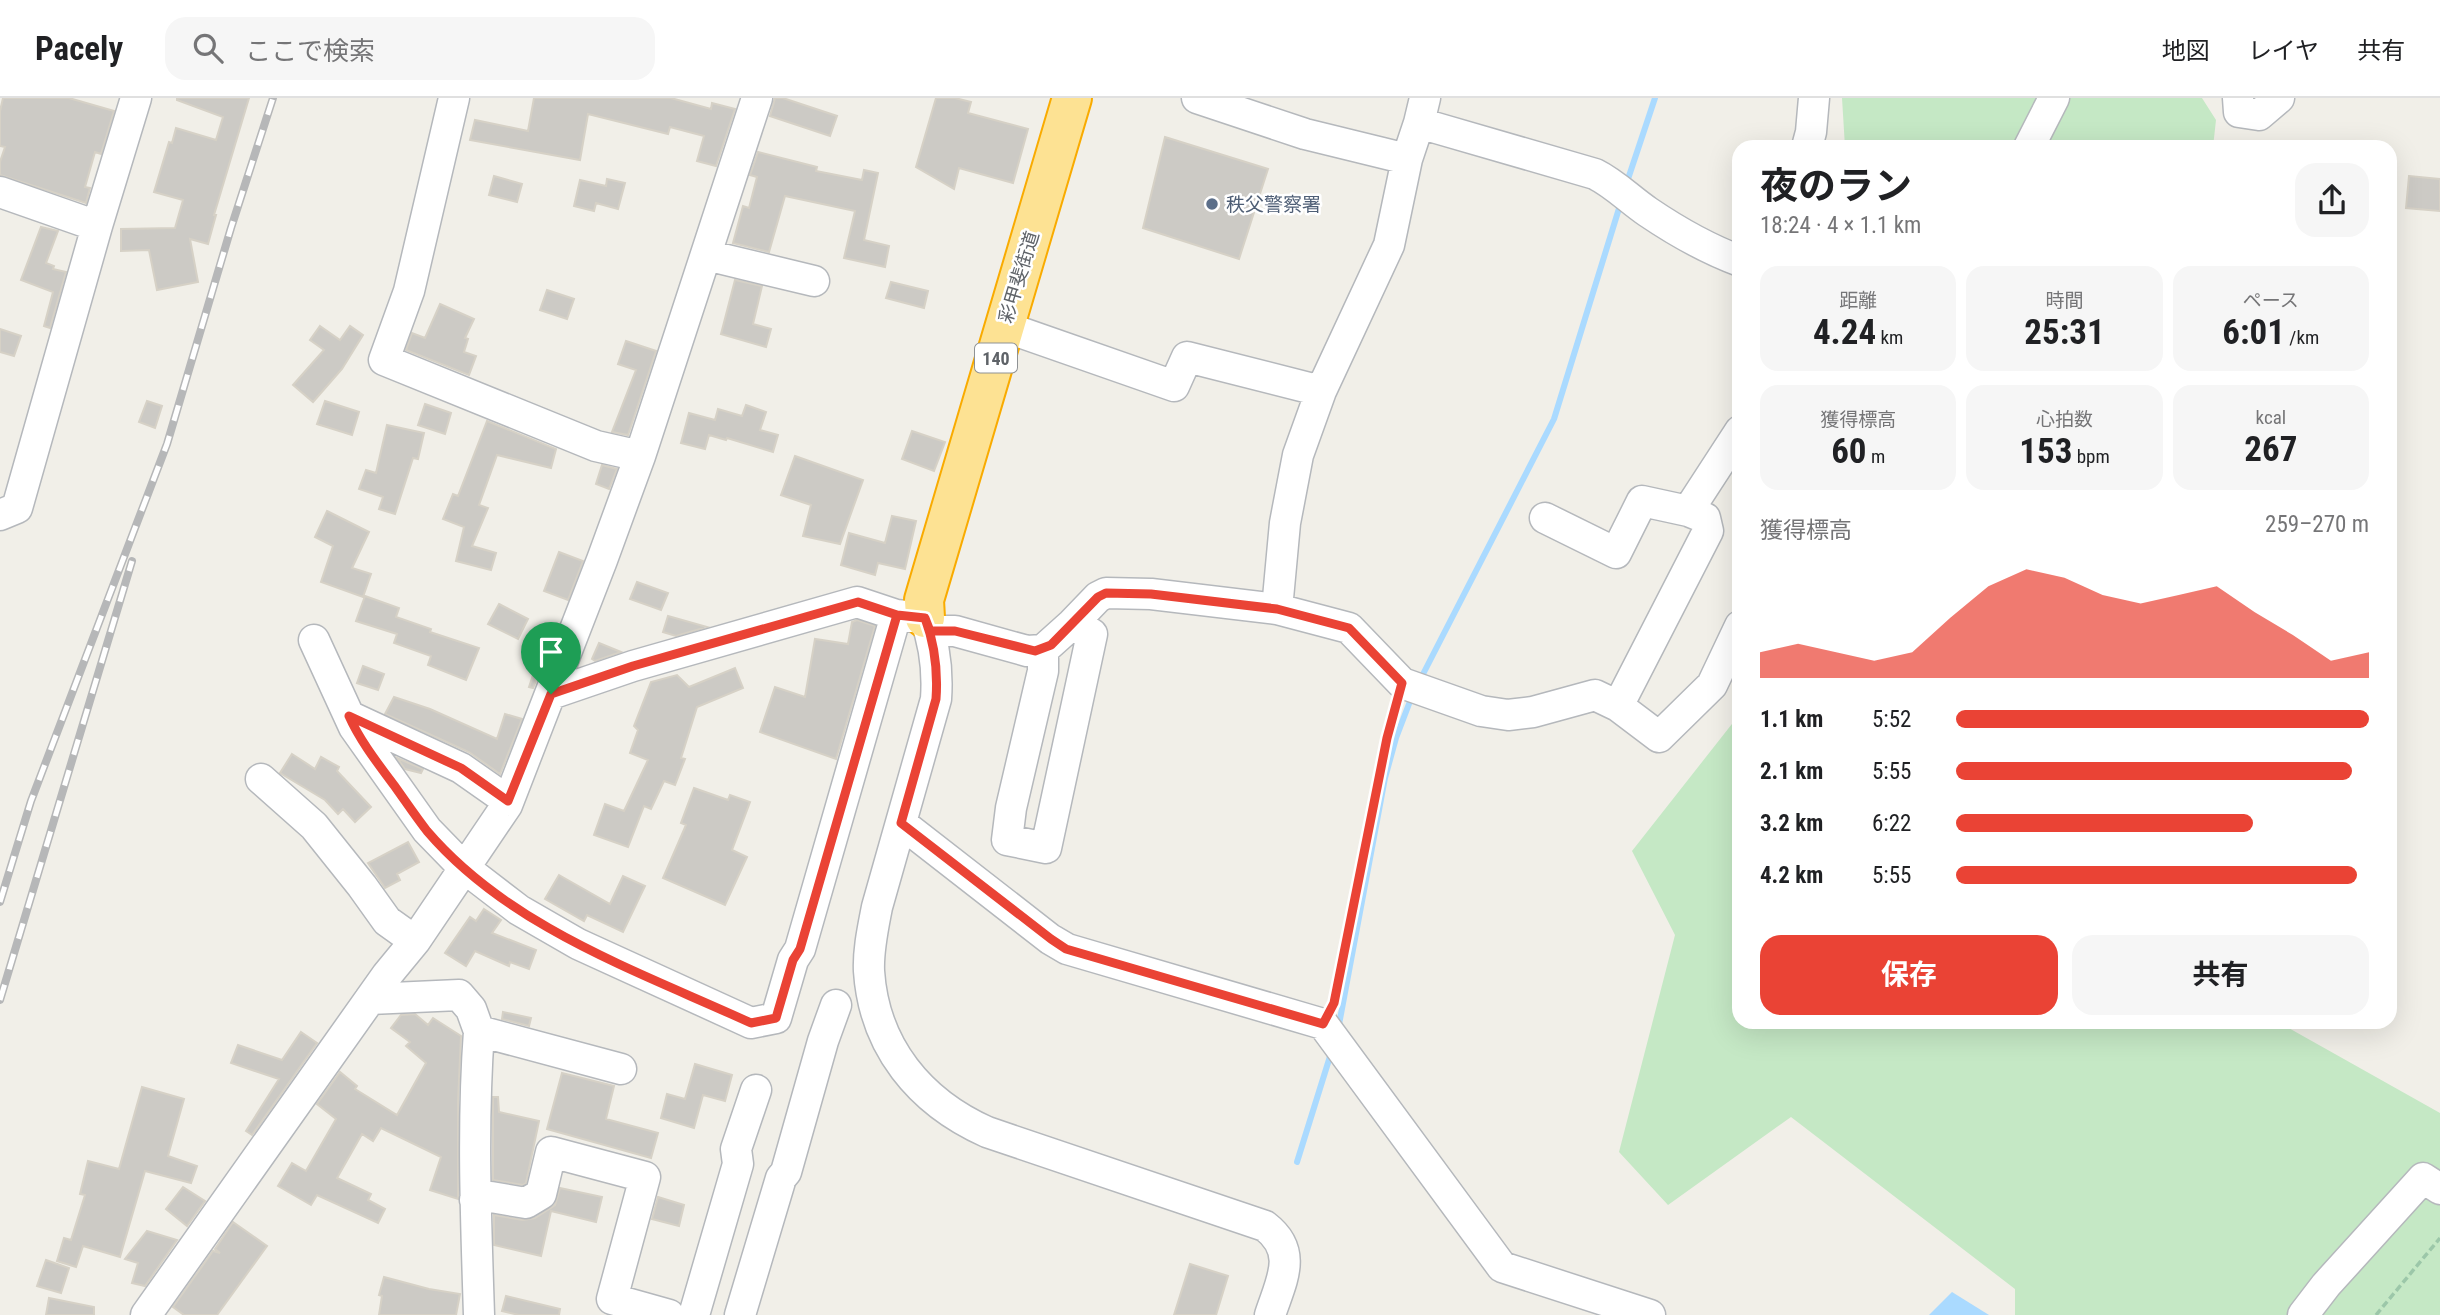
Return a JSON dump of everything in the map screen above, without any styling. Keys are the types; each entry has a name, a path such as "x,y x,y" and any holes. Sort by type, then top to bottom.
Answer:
{"highway":[{"name":"彩甲斐街道","path":"917,621 1072,98"}],"street":[{"path":"0,515 17,508 135,98"},
{"path":"454,98 409,291 384,360 596,446 640,456"},
{"path":"146,1315 370,999 415,941 508,801 640,456 757,98"},
{"path":"1197,98 1305,134 1407,159"},
{"path":"1809,140 1814,98"},
{"path":"2033,140 2054,98"},
{"path":"2238,98 2239,112 2259,115 2279,98"},
{"path":"1277,609 1285,523 1298,455 1321,391 1390,245 1407,159 1422,110 1595,174 1676,230 1732,257"},
{"path":"0,192 97,226"},
{"path":"706,255 814,281"},
{"path":"1004,327 1174,386 1187,357 1321,391"},
{"path":"1688,512 1732,443"},
{"path":"1545,518 1616,553 1642,501 1705,518 1708,530 1618,706"},
{"path":"551,694 633,666 858,602 1027,651 1043,650 1072,624 1091,602 1106,593 1151,594 1277,609 1349,628 1402,683 1481,711 1508,715 1533,712 1595,695 1618,706 1659,737 1712,685 1732,643"},
{"path":"917,621 936,656 936,699 875,917 869,969 872,999 893,1054 935,1101 961,1120 987,1132 1265,1226 1277,1235 1285,1252 1286,1266 1270,1315"},
{"path":"314,640 349,716 379,764 427,830 463,867 519,910 578,944 751,1023 776,1018 793,960 800,949 917,621"},
{"path":"1043,650 1043,671 1011,808 1007,840 1046,848 1092,634 1072,624"},
{"path":"349,716 461,768 508,801"},
{"path":"261,779 314,825 387,922 415,941"},
{"path":"901,823 1066,949 1323,1024 1502,1267 1650,1315"},
{"path":"370,999 459,995 471,1009 479,1031 475,1081 479,1315"},
{"path":"740,1315 836,1004"},
{"path":"479,1031 621,1069"},
{"path":"694,1315 738,1164 736,1149 756,1090"},
{"path":"475,1200 491,1197 526,1203 541,1194 551,1152 645,1177 612,1298 669,1315"},
{"path":"2303,1315 2326,1284 2423,1178 2440,1189"}],"path":[{"path":"1323,1024 1334,1003 1387,738 1402,683"},
{"path":"2376,1315 2440,1238"}],"green space":[{"path":"1842,98 2202,98 2216,120 2214,140 1845,140"},
{"path":"1732,724 1732,1029 2290,1029 2440,1113 2440,1315 2015,1315 2015,1289 1791,1117 1668,1205 1619,1152 1675,935 1632,851"}],"water":[{"path":"1952,1292 1989,1315 1929,1315"}],"building":[{"path":"3,98 69,98 114,111 101,154 95,152 85,187 90,188 86,203 0,175 0,162 5,147 0,146 0,111"},
{"path":"177,98 249,98 208,244 190,239 198,282 157,290 149,250 121,251 121,229 175,228 183,200 154,192 169,142 172,143 176,128 216,140 223,117"},
{"path":"534,98 671,98 711,109 712,103 735,109 716,166 697,161 704,136 670,127 668,134 588,114 580,160 470,140 475,120 528,131"},
{"path":"775,98 783,98 837,116 830,136 770,116"},
{"path":"936,98 955,98 971,102 968,113 1028,129 1013,183 959,168 954,189 916,167"},
{"path":"1165,137 1268,169 1239,259 1143,228"},
{"path":"758,152 817,167 816,171 862,180 864,170 878,173 864,240 889,246 885,267 844,258 855,211 785,196 769,252 733,243 743,206 749,208 757,177 750,175"},
{"path":"494,176 522,184 517,202 489,195"},
{"path":"2409,176 2440,179 2440,211 2406,208"},
{"path":"607,179 625,183 618,209 596,203 594,211 574,206 580,180 606,186"},
{"path":"41,227 58,231 46,263 54,266 53,269 66,272 50,328 44,326 53,292 21,280"},
{"path":"735,280 762,286 753,324 771,329 766,347 721,334"},
{"path":"891,282 928,291 924,308 886,298"},
{"path":"547,290 574,299 567,319 540,310"},
{"path":"440,304 474,319 465,338 468,339 464,352 476,356 469,375 406,350 412,333 425,338"},
{"path":"320,326 340,340 350,326 363,335 342,369 313,402 293,385 324,350 310,340"},
{"path":"0,329 21,336 14,356 0,352"},
{"path":"626,341 656,351 628,435 612,432 636,370 618,364"},
{"path":"147,401 162,406 155,428 139,422"},
{"path":"325,401 359,412 352,435 317,424"},
{"path":"425,404 451,413 445,434 418,425"},
{"path":"746,405 766,412 760,430 778,435 773,452 709,435 705,449 681,443 689,413 715,420 718,409 742,416"},
{"path":"487,421 556,449 551,468 497,455 479,505 488,508 472,546 496,553 491,570 456,561 464,527 443,519 453,494 458,496"},
{"path":"387,425 424,433 418,459 413,458 395,514 379,509 383,497 359,489 366,470 376,473"},
{"path":"912,431 945,442 934,471 902,459"},
{"path":"795,456 863,480 840,544 803,536 811,505 781,495"},
{"path":"602,465 617,469 609,489 596,484"},
{"path":"327,511 369,532 352,568 371,574 363,597 321,582 333,546 315,537"},
{"path":"892,516 916,521 905,569 878,563 875,575 841,565 849,533 885,543"},
{"path":"559,552 583,561 568,600 544,591"},
{"path":"637,582 668,593 661,610 630,599"},
{"path":"365,596 399,608 396,617 431,629 430,632 479,648 466,680 428,665 431,656 394,643 397,634 356,621"},
{"path":"499,604 528,619 518,639 488,624"},
{"path":"668,616 707,627 676,636 663,632"},
{"path":"857,620 875,626 836,759 760,732 775,687 805,697 815,639 848,644 852,622"},
{"path":"599,643 621,652 595,661 592,659"},
{"path":"363,666 384,674 378,690 357,683"},
{"path":"536,666 541,668 533,688 529,687"},
{"path":"735,668 743,688 697,707 681,758 685,759 675,785 664,781 651,809 644,806 628,847 594,835 605,804 624,811 648,760 630,753 638,730 634,726 651,682 677,675 689,687"},
{"path":"394,697 430,709 497,739 505,714 522,719 500,774 469,752 385,714"},
{"path":"292,754 315,769 321,757 339,767 337,771 371,807 355,822 343,809 338,814 325,800 280,773"},
{"path":"397,758 423,769 421,773 405,769"},
{"path":"694,788 728,800 730,795 750,802 732,850 747,857 725,905 663,878 686,825 681,823"},
{"path":"408,842 419,862 397,874 400,880 385,888 368,863"},
{"path":"559,875 610,904 623,876 645,886 623,932 587,915 584,921 545,899"},
{"path":"484,909 501,920 492,933 536,950 529,969 510,962 509,966 475,951 466,966 445,953 470,917 476,921"},
{"path":"503,1012 531,1018 529,1026 502,1019"},
{"path":"415,1014 428,1025 433,1018 461,1036 458,1199 430,1190 441,1157 381,1128 373,1141 362,1134 337,1178 371,1194 368,1200 385,1209 378,1223 317,1195 311,1205 278,1186 292,1163 306,1171 336,1119 317,1104 340,1072 357,1086 355,1089 397,1115 426,1063 406,1046 410,1042 391,1028 401,1015"},
{"path":"301,1032 317,1043 252,1135 246,1131 279,1079 231,1063 238,1045 282,1060"},
{"path":"695,1064 732,1075 725,1101 703,1095 694,1128 661,1118 667,1094 685,1099"},
{"path":"562,1073 614,1086 606,1119 658,1133 651,1158 547,1129"},
{"path":"142,1087 184,1099 168,1156 197,1166 191,1183 145,1171 120,1257 83,1246 76,1267 57,1261 64,1238 71,1240 85,1195 80,1194 88,1161 119,1169"},
{"path":"493,1097 498,1097 499,1112 539,1121 526,1183 523,1185 493,1180"},
{"path":"183,1187 205,1201 187,1226 166,1209"},
{"path":"560,1188 602,1197 596,1222 551,1211 541,1256 494,1245 494,1215 523,1220 535,1218 555,1205"},
{"path":"658,1197 684,1205 679,1226 652,1219"},
{"path":"233,1222 267,1246 217,1315 184,1315 173,1307 213,1251 220,1253 215,1249"},
{"path":"147,1231 177,1240 145,1286 132,1283 138,1263 125,1259"},
{"path":"46,1260 69,1268 61,1293 37,1286"},
{"path":"1190,1264 1228,1276 1216,1315 1174,1315"},
{"path":"384,1277 460,1294 456,1315 379,1315 382,1296 379,1295"},
{"path":"506,1296 560,1309 559,1315 519,1315 502,1311"},
{"path":"49,1298 94,1307 94,1315 46,1315"}],"waterway":[{"path":"1626,185 1655,98"},
{"path":"1420,680 1554,419 1621,202"},
{"path":"1338,1030 1385,778 1412,696"},
{"path":"1297,1162 1332,1050"}],"railway":[{"path":"0,902 31,801 167,444 273,98"},
{"path":"0,1000 132,561"}],"place":[{"name":"秩父警察署","path":"1212,204"}],"route":[{"path":"551,694 508,801 461,768 349,716 385,774 427,830 463,867 484,884 519,910 578,944 751,1023 776,1018 793,960 800,949 897,615 925,618 930,631 955,631 1035,651 1051,645 1091,602 1106,593 1151,594 1277,609 1349,628 1402,683 1387,738 1334,1003 1323,1024 1066,949 901,823 936,699 936,656 925,618 897,615 858,602 633,666 551,694"}]}
